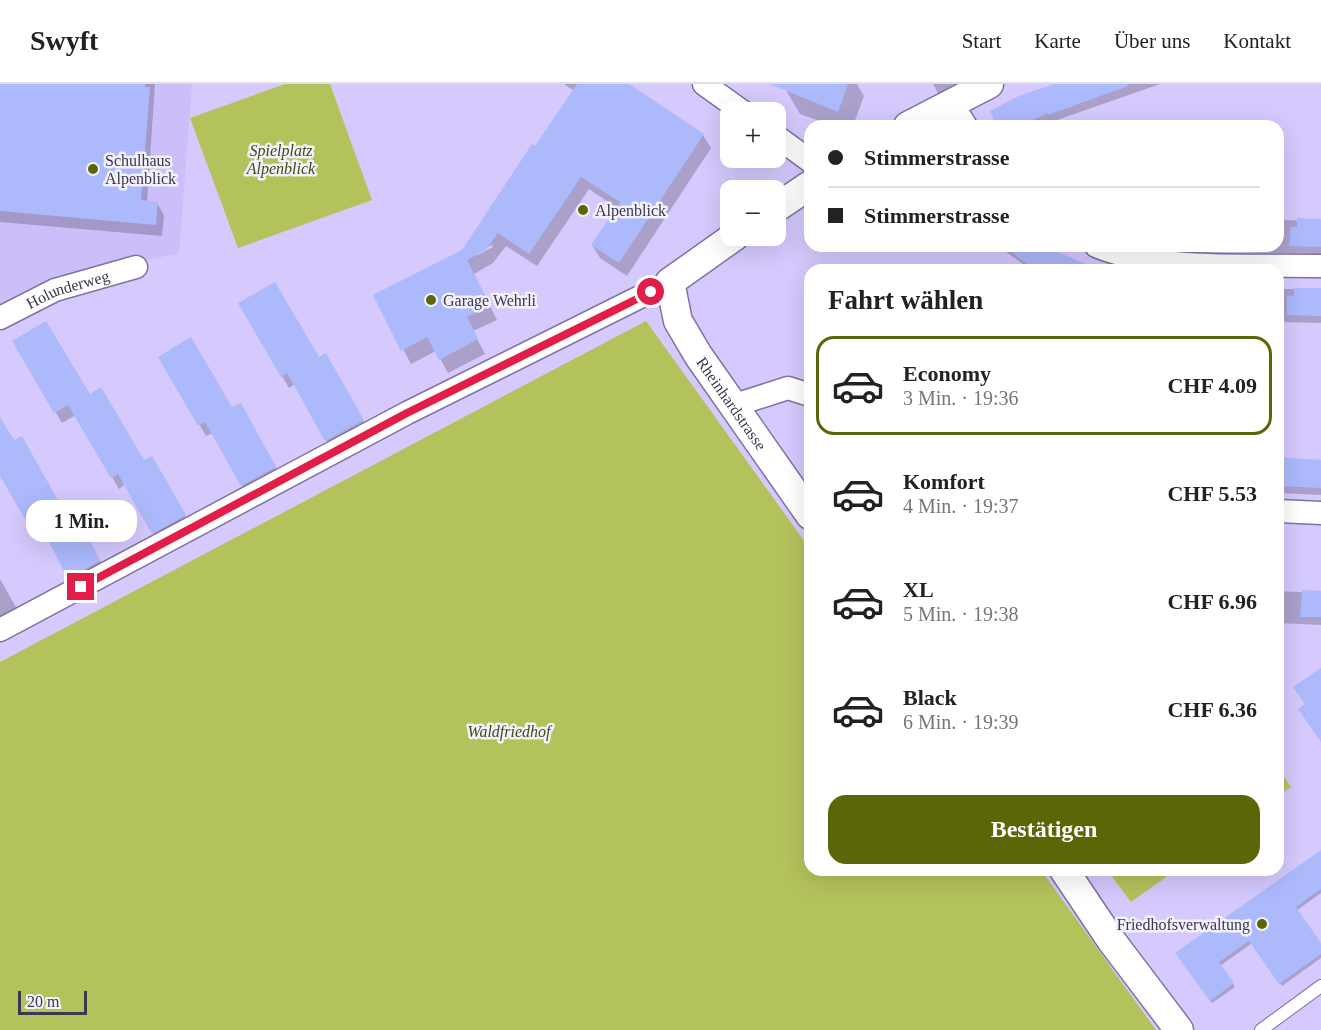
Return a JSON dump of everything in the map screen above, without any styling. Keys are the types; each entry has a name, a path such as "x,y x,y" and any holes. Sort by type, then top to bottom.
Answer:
{"street":[{"path":"704,84 729,102"},
{"path":"933,120 958,114 989,84"},
{"path":"786,143 804,157"},
{"path":"786,201 804,189"},
{"path":"0,630 407,413 670,282 721,246"},
{"path":"1111,252 1160,262 1240,264"},
{"path":"1284,265 1321,266"},
{"name":"Holunderweg","path":"0,318 55,290 136,267"},
{"name":"Rheinhardstrasse","path":"670,282 678,321 732,406 804,507"},
{"path":"732,406 788,388 804,394"},
{"path":"1284,511 1321,513"},
{"path":"1068,876 1111,940 1179,1030"}],"lane":[{"path":"1261,1030 1321,986"}],"shaded area":[{"name":"Schulhaus Alpenblick","path":"0,84 192,84 179,253 54,282 0,310"}],"green space":[{"name":"Spielplatz Alpenblick","path":"285,84 330,84 372,200 238,248 190,118"},
{"name":"Waldfriedhof","path":"646,321 804,541 804,876 1045,876 1156,1030 0,1030 0,662"},
{"path":"1284,777 1291,787 1284,792"},
{"path":"1112,876 1168,876 1131,902"}],"building":[{"path":"0,84 145,84 145,87 150,87 141,200 158,202 156,225 0,211"},
{"path":"577,84 629,84 704,134 619,263 591,245 620,202 581,177 529,254 498,233 486,250 467,260 490,305 467,317 478,339 439,360 427,337 401,351 373,295 462,250 532,144 535,146"},
{"path":"770,84 848,84 838,112"},
{"path":"1054,84 1127,84 1128,86 1033,120 994,120 990,111 1019,96"},
{"path":"1297,218 1321,219 1321,247 1289,246 1290,227 1297,227"},
{"path":"1011,252 1058,252 1086,264 1027,264"},
{"path":"275,282 319,357 326,353 364,420 325,441 287,373 281,377 238,303"},
{"path":"1294,288 1321,288 1321,316 1287,315 1287,296 1294,296"},
{"path":"46,321 90,394 101,387 144,460 152,456 186,515 152,534 118,474 111,478 68,405 54,413 12,341"},
{"path":"191,337 232,407 241,403 276,467 241,486 205,422 198,426 158,357"},
{"path":"0,417 14,440 22,436 64,511 73,507 100,561 68,579 39,522 30,528 0,476"},
{"path":"1284,457 1321,460 1321,488 1284,486"},
{"path":"1302,590 1321,591 1321,617 1300,617"},
{"path":"1321,668 1321,742 1298,709 1305,704 1293,687"},
{"name":"Friedhofsverwaltung","path":"1321,850 1321,889 1296,907 1321,943 1321,954 1279,984 1249,941 1219,962 1234,983 1210,1001 1175,953"}],"place":[{"name":"Schulhaus Alpenblick","path":"93,169"},
{"name":"Alpenblick","path":"583,210"},
{"name":"Garage Wehrli","path":"431,300"},
{"name":"Friedhofsverwaltung","path":"1262,924"}],"route":[{"path":"81,587 407,413 651,292"}]}
